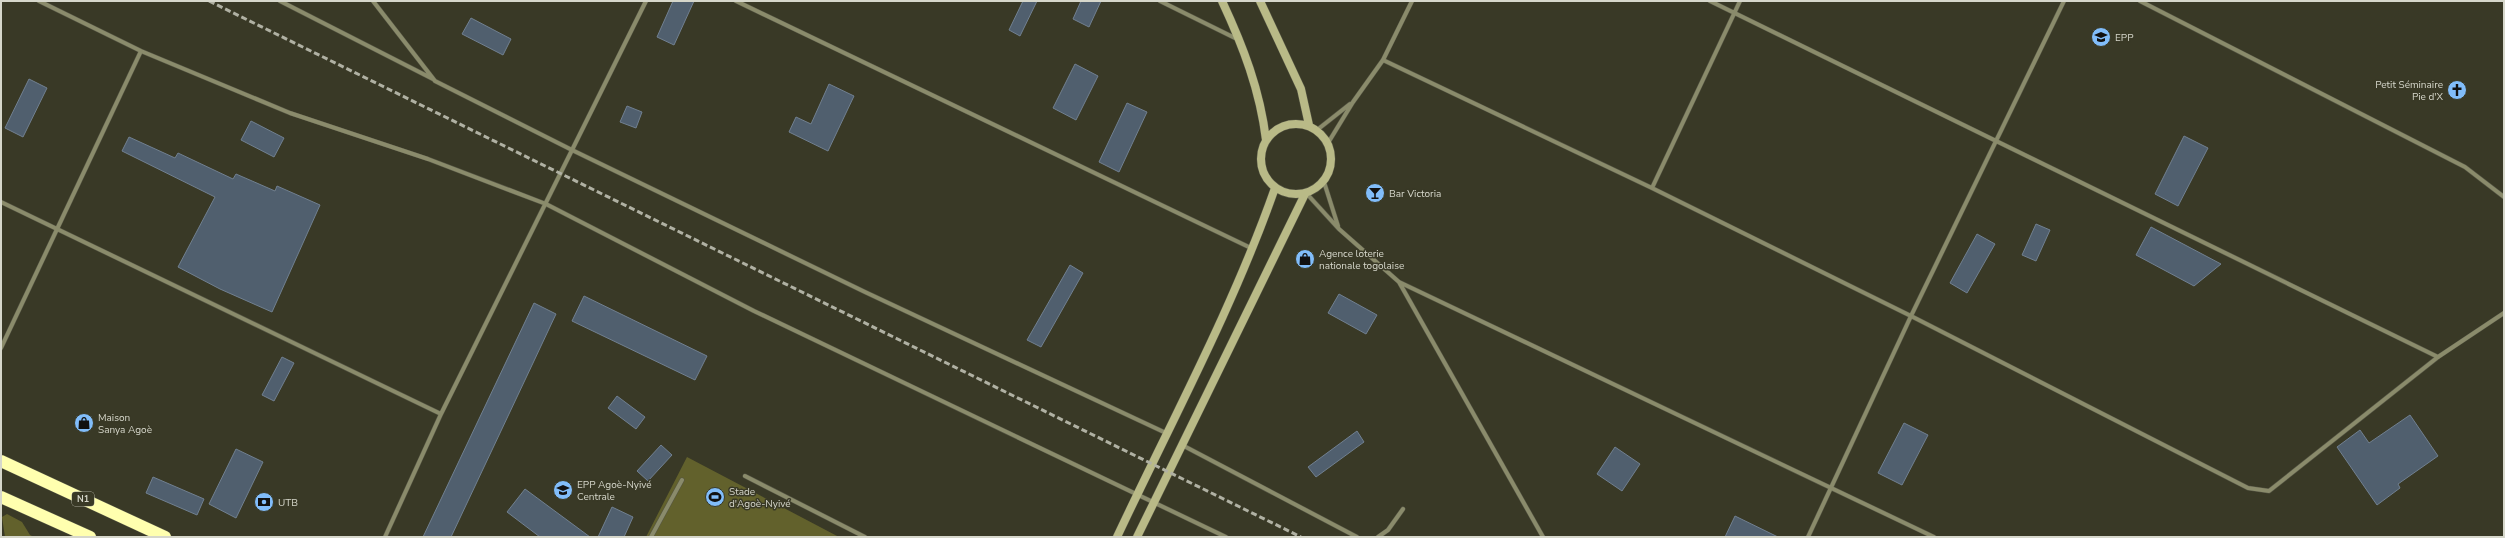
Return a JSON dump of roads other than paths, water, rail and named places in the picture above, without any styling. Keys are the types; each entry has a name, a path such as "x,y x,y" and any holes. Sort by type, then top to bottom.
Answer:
{"highway":[{"name":"N1","path":"1,461 165,537"},
{"path":"1,497 90,537"}],"main road":[{"path":"1222,1 1241,41 1262,108 1266,140 1260,157 1263,174 1275,188 1289,194 1306,194"},
{"path":"1260,1 1301,89 1309,125"},
{"path":"1137,537 1306,194 1324,182 1330,170 1332,156 1328,143 1318,130 1309,125 1298,123 1280,127 1266,140"},
{"path":"1117,537 1253,249 1275,188"}],"street":[{"path":"39,1 141,51 290,113 428,159 546,204 754,311 1154,501 1226,537"},
{"path":"280,1 572,150 858,288 1166,433"},
{"path":"373,1 435,81"},
{"path":"385,537 441,414 646,1"},
{"path":"736,1 1253,249"},
{"path":"1160,1 1241,41"},
{"path":"1328,143 1353,102 1383,60 1412,1"},
{"path":"1710,1 2438,357"},
{"path":"1652,188 1740,1"},
{"path":"1808,537 1995,140 2064,1"},
{"path":"2140,1 2465,166 2504,197"},
{"path":"1,348 141,51"},
{"path":"1383,60 1652,188 1911,316 2248,488 2258,491 2269,491 2438,357 2504,313"},
{"path":"1318,130 1353,102"},
{"path":"1324,182 1339,229"},
{"path":"1306,194 1339,229 1399,282 1934,537"},
{"path":"1,202 441,414"},
{"path":"1399,282 1543,537"},
{"path":"1182,445 1357,537"},
{"path":"745,476 865,537"},
{"path":"651,537 682,480"},
{"path":"1378,537 1388,530 1403,509"}],"railway":[{"path":"209,1 1301,537"}],"place":[{"name":"EPP","path":"2101,37"},
{"name":"Petit Séminaire Pie d'X","path":"2457,90"},
{"name":"Bar Victoria","path":"1375,193"},
{"name":"Agence loterie nationale togolaise","path":"1305,259"},
{"name":"Maison Sanya Agoè","path":"84,423"},
{"name":"EPP Agoè-Nyivé Centrale","path":"563,490"},
{"name":"Stade d'Agoè-Nyivé","path":"715,497"},
{"name":"UTB","path":"264,502"}]}
